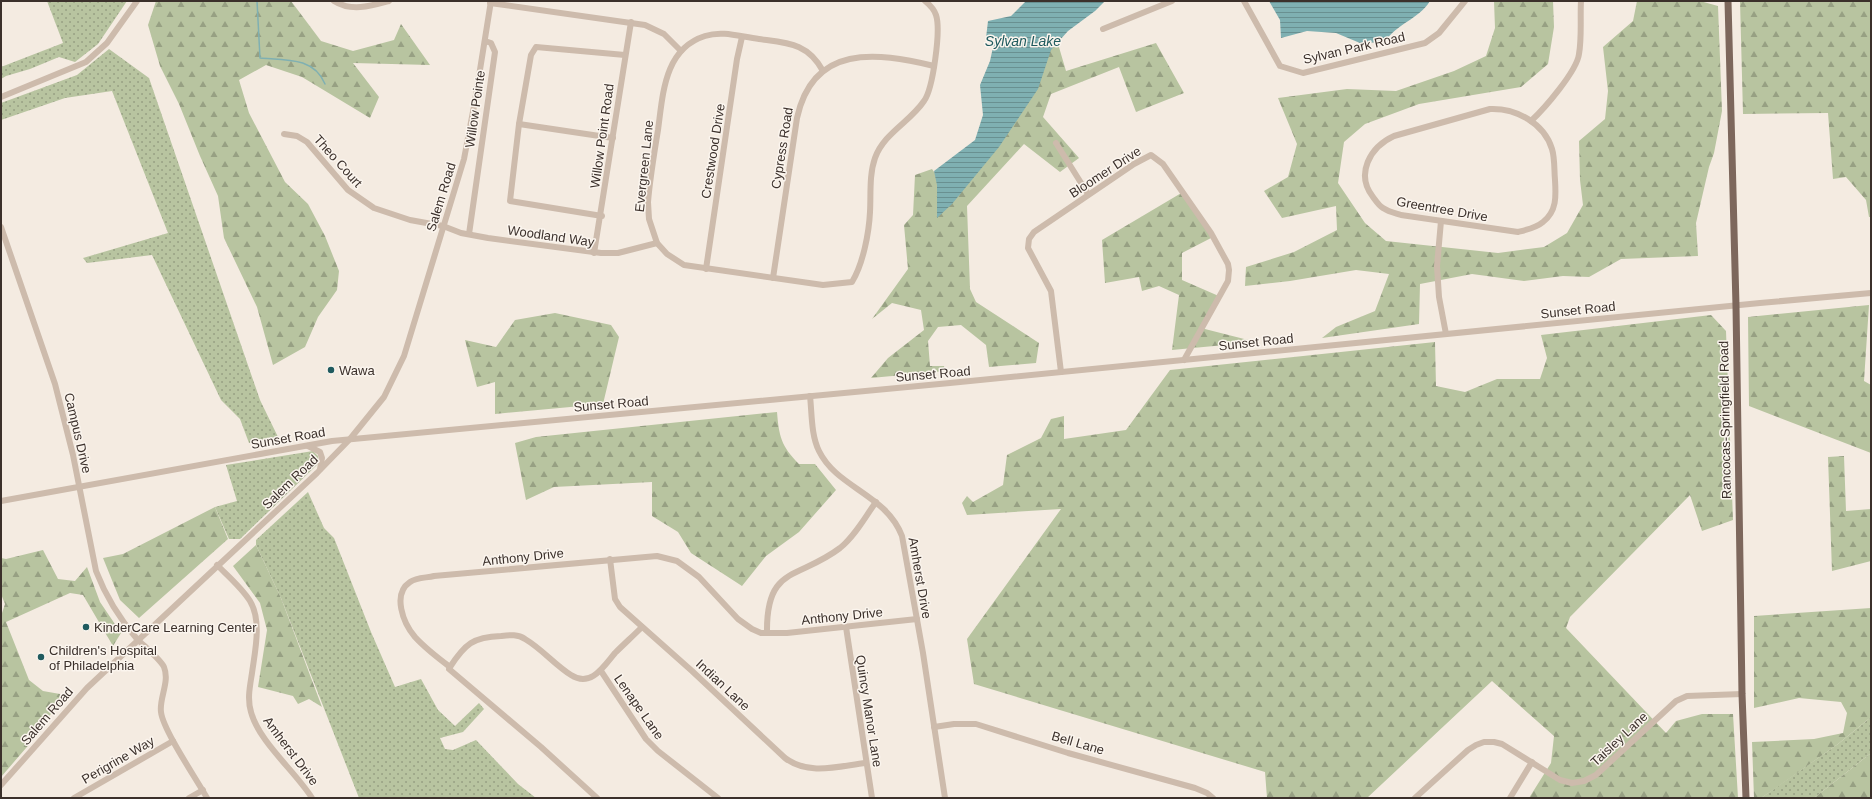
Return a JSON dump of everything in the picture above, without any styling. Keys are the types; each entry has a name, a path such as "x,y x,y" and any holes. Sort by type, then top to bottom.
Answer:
{"main road":[{"name":"Rancocas-Springfield Road","path":"1728,1 1736,306 1742,694 1746,798"}],"street":[{"path":"1,97 86,62 107,43 137,1"},
{"path":"334,1 344,6 356,8 389,1"},
{"path":"925,1 934,10 936,17 937,34 934,66"},
{"path":"1103,29 1172,1"},
{"name":"Sylvan Park Road","path":"1244,1 1280,66 1303,73 1425,43 1439,33 1465,1"},
{"path":"1531,121 1548,103 1577,62 1580,54 1581,1"},
{"path":"490,2 631,22 649,26 660,32 681,51"},
{"name":"Salem Road","path":"1,785 68,708 217,565 320,469 350,439 384,397 402,360 444,226 466,147 476,101 490,2"},
{"name":"Willow Point Road","path":"594,253 602,216 631,22"},
{"name":"Evergreen Lane","path":"823,71 810,54 795,45 719,33 706,35 694,41 681,51 672,65 665,83 650,183 648,214 657,243 663,251 684,265 706,269 822,285 850,283 853,281 867,237 872,175 875,158 886,139 912,116 926,99 931,84 934,66"},
{"name":"Crestwood Drive","path":"706,269 737,59 742,37"},
{"name":"Willow Pointe","path":"469,234 495,52 491,43 485,41"},
{"path":"602,216 510,201 519,124 531,55 536,47 625,55"},
{"name":"Cypress Road","path":"773,278 798,113 806,90 823,71 847,58 871,56 934,66"},
{"name":"Greentree Drive","path":"1501,109 1527,118 1531,121 1541,128 1545,134 1554,156 1556,205 1548,218 1537,226 1518,232 1401,215 1378,205 1367,190 1365,169 1367,162 1375,149 1386,140 1394,136 1490,110 1501,109"},
{"path":"519,124 613,138"},
{"name":"Theo Court","path":"284,134 297,136 307,142 348,190 368,206 390,214 444,226"},
{"path":"1056,143 1088,194"},
{"name":"Bloomer Drive","path":"1061,372 1051,292 1043,274 1029,251 1028,242 1034,232 1088,194 1147,156 1152,156 1163,164 1211,234 1228,264 1228,281 1184,360"},
{"path":"1441,221 1437,266 1439,297 1446,334"},
{"name":"Woodland Way","path":"444,226 488,238 594,253 618,253 657,243"},
{"name":"Campus Drive","path":"1,227 50,369 72,453 92,556 102,586 121,619 138,640 164,667 166,678 160,712 173,741 207,798"},
{"name":"Sunset Road","path":"1,501 304,445 350,439 1061,372 1871,293"},
{"name":"Amherst Drive","path":"810,396 814,433 818,448 824,459 834,470 892,516 902,536 917,619 945,798"},
{"path":"304,445 312,447 320,452 322,458 320,469"},
{"path":"767,634 770,599 778,584 786,577 840,548 848,540 876,502"},
{"name":"Anthony Drive","path":"597,798 541,747 449,669 450,667 415,637 407,623 401,607 400,599 403,589 411,581 434,576 653,556 677,561 699,577 736,617 756,632 767,634 787,633 917,619"},
{"name":"Indian Lane","path":"610,559 617,603 785,758 794,764 810,769 866,763"},
{"name":"Amherst Drive","path":"217,565 248,599 254,611 256,643 249,697 251,714 262,733 296,775 312,798"},
{"path":"450,667 464,648 474,640 491,636 508,635 526,639 575,678 586,679 601,671 615,653 642,627"},
{"name":"Quincy Manor Lane","path":"846,627 872,798"},
{"name":"Lenape Lane","path":"601,671 646,739 658,751 718,798"},
{"name":"Taisley Lane","path":"1415,798 1468,750 1484,742 1502,744 1560,780 1572,783 1584,781 1596,775 1676,702 1687,696 1742,694"},
{"name":"Bell Lane","path":"934,727 954,724 976,724 1199,790 1213,798"},
{"name":"Perigrine Way","path":"74,798 173,741"},
{"path":"1510,798 1532,762"},
{"path":"189,798 202,790"}],"green space":[{"path":"47,1 127,1 98,44 75,62 59,57 1,79 1,67 63,43"},
{"path":"156,1 291,1 321,41 353,51 394,40 401,24 430,65 353,63 379,97 370,118 302,77 266,65 239,80 249,113 285,182 308,204 325,236 339,271 337,290 318,317 305,347 273,365 257,307 224,238 218,196 179,104 160,66 148,25"},
{"path":"1494,1 1553,1 1554,27 1548,64 1521,87 1419,104 1365,124 1344,142 1338,183 1365,223 1386,241 1498,253 1544,247 1567,233 1583,205 1580,180 1579,141 1605,119 1608,91 1603,47 1633,21 1637,1 1700,1 1718,6 1722,111 1714,153 1709,167 1696,223 1698,256 1621,259 1589,277 1563,276 1524,281 1472,274 1420,284 1419,324 1322,338 1336,327 1375,311 1389,274 1356,270 1290,281 1245,286 1246,267 1294,252 1337,230 1336,206 1282,218 1264,191 1288,177 1297,144 1278,98 1347,89 1396,91 1454,71 1486,56 1495,28"},
{"path":"1740,1 1871,1 1871,217 1869,217 1866,200 1846,177 1833,179 1828,113 1743,114"},
{"path":"1056,37 1066,71 1156,43 1184,93 1136,112 1119,67 1051,94 1043,117 1079,158 1060,172 1024,144 967,206 970,289 976,302 1039,343 1036,363 989,367 986,345 961,325 938,327 928,341 930,366 944,366 945,371 871,378 888,358 924,330 921,310 892,303 872,319 908,269 904,225 913,215 915,175 932,169 950,195"},
{"path":"109,49 149,78 260,400 278,437 249,443 240,419 221,400 152,255 87,263 83,258 168,233 112,91 65,98 1,120 1,103 77,75"},
{"path":"1183,192 1213,237 1182,253 1182,280 1221,297 1201,328 1256,342 1172,350 1179,295 1159,286 1142,291 1139,277 1105,283 1102,240"},
{"path":"1869,305 1864,381 1871,385 1871,453 1749,406 1748,317"},
{"path":"555,313 611,325 619,337 603,404 495,414 495,382 477,387 465,340 496,347 515,320"},
{"path":"1711,315 1726,331 1733,520 1702,531 1690,495 1570,617 1566,628 1666,733 1676,721 1702,714 1733,714 1738,798 1529,798 1551,763 1554,736 1492,681 1367,798 1267,798 1265,772 974,684 967,639 1061,509 967,515 962,503 967,496 973,502 1003,485 1007,455 1041,438 1051,419 1064,416 1064,439 1126,430 1170,370 1435,342 1436,386 1465,392 1497,379 1540,379 1547,358 1541,335"},
{"path":"777,412 780,434 788,452 799,464 815,464 836,490 799,532 766,556 742,586 691,553 678,532 652,516 652,482 554,487 526,500 515,443 536,437"},
{"path":"313,451 318,456 319,463 240,539 229,539 215,507 237,501 226,465"},
{"path":"1844,456 1846,511 1871,509 1871,561 1832,571 1828,457"},
{"path":"308,492 324,528 334,538 371,632 395,687 421,679 438,710 455,726 479,703 484,709 463,732 440,738 445,749 453,750 476,740 518,784 536,798 359,798 281,598 256,545 256,540"},
{"path":"215,507 228,539 139,618 120,600 103,558 123,554"},
{"path":"256,545 281,598 322,707 309,699 298,704 293,696 258,687 267,630 260,603 233,566"},
{"path":"43,550 58,579 75,581 87,567 100,602 121,633 113,646 83,595 70,593 6,622 29,680 43,691 60,694 62,701 39,728 45,726 1,777 1,616 5,604 1,594 1,558 6,559"},
{"path":"1871,608 1871,717 1838,744 1776,788 1761,798 1754,798 1752,742 1814,739 1843,733 1847,713 1841,702 1799,698 1754,708 1754,616"},
{"path":"1871,717 1871,753 1814,798 1761,798 1838,744"},
{"path":"1871,753 1871,798 1814,798"}],"water":[{"name":"Sylvan Lake","path":"1026,1 1105,1 1095,11 1068,31 1051,50 1038,89 999,147 952,204 937,218 937,185 934,171 975,140 983,115 980,85 990,61 995,38 986,38 988,21 1011,16"},
{"path":"1269,1 1430,1 1420,13 1395,30 1385,42 1360,43 1336,33 1307,31 1281,38 1280,20"}],"waterway":[{"path":"257,1 260,58 289,60 306,64 320,75 325,84"}],"place":[{"name":"Wawa","path":"331,370"},
{"name":"KinderCare Learning Center","path":"86,627"},
{"name":"Children's Hospital of Philadelphia","path":"41,657"}]}
